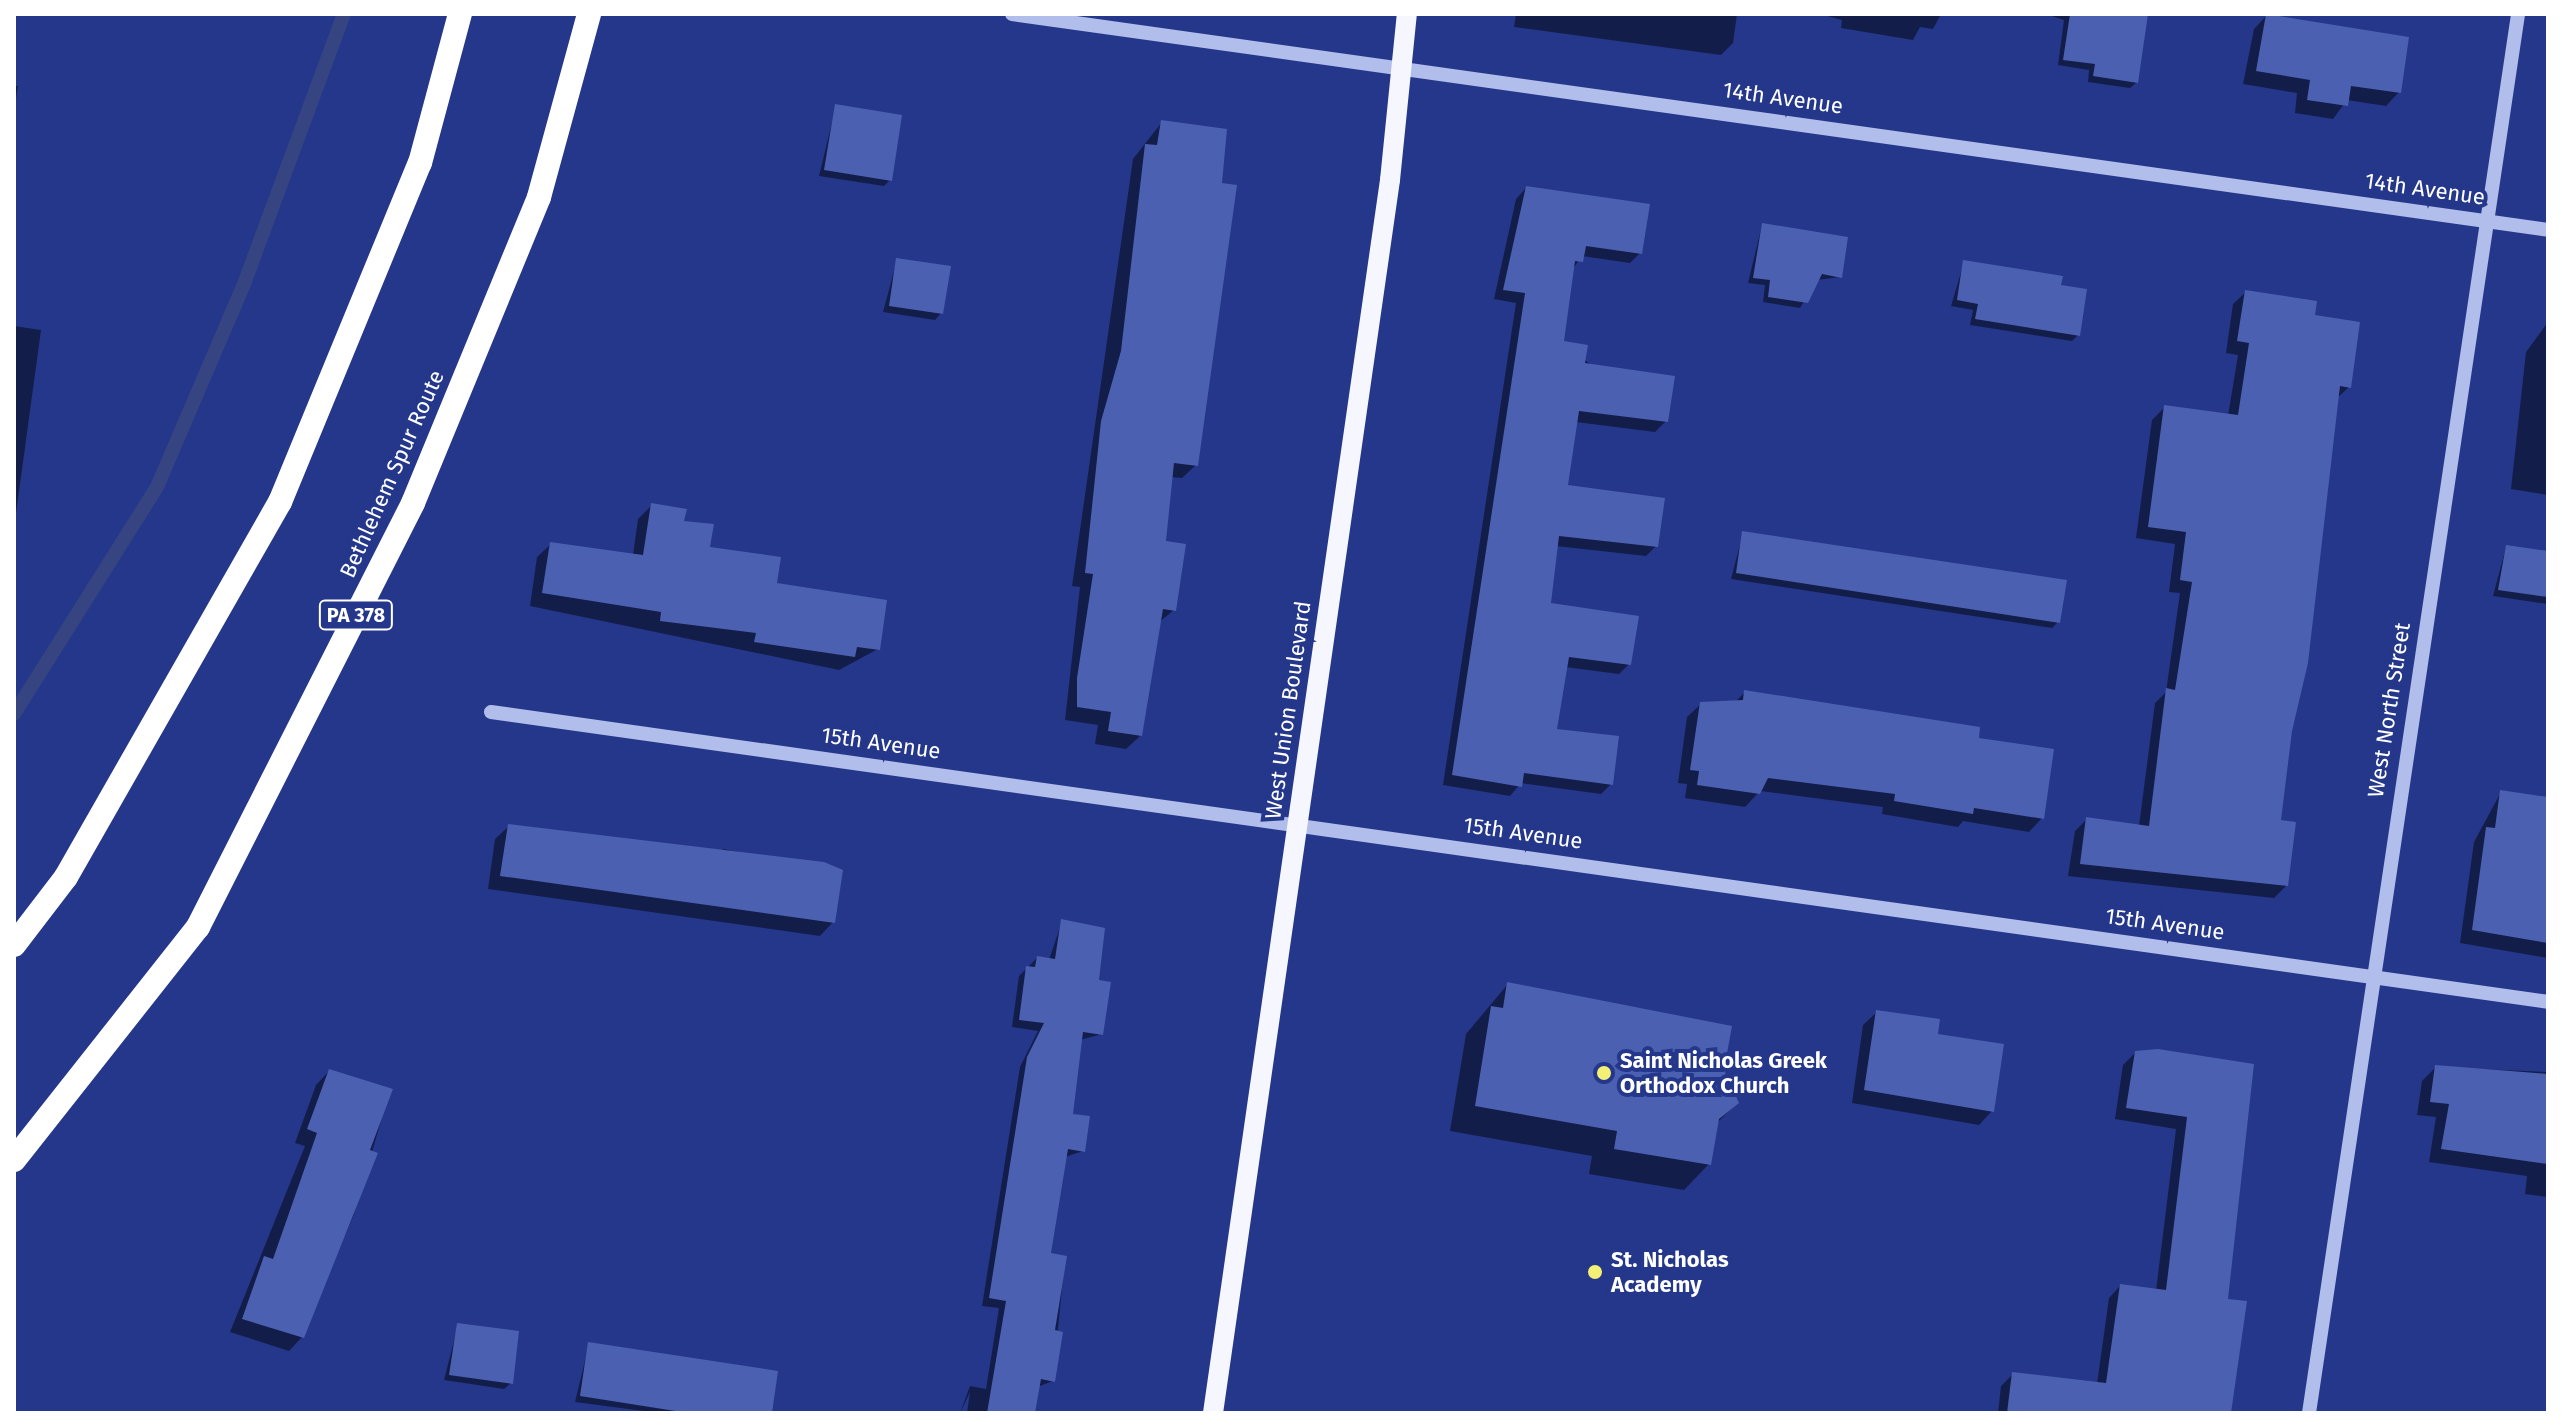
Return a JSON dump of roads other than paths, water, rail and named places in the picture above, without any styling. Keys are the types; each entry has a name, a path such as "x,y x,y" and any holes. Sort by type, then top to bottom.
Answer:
{"highway":[{"path":"14,945 66,877 280,502 420,163 460,14"},
{"name":"Bethlehem Spur Route","path":"14,1160 198,927 413,503 539,197 589,14"}],"main road":[{"name":"West Union Boulevard","path":"1213,1413 1407,14"}],"street":[{"name":"14th Avenue","path":"1012,14 2548,230"},
{"name":"West North Street","path":"2309,1413 2371,976 2518,14"},
{"name":"15th Avenue","path":"491,712 2548,1002"}],"waterway":[{"path":"14,714 157,487 244,284 344,14"}],"place":[{"name":"Saint Nicholas Greek Orthodox Church","path":"1604,1073"},
{"name":"St. Nicholas Academy","path":"1595,1272"}]}
